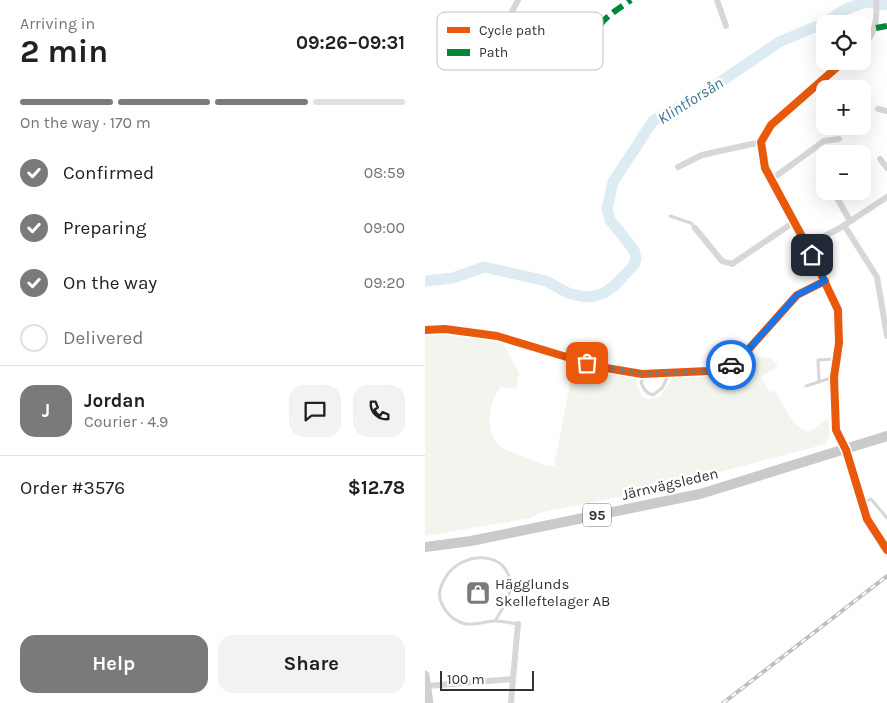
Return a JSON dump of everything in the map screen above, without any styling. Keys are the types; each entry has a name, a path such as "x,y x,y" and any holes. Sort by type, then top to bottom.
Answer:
{"main road":[{"name":"Järnvägsleden","path":"425,547 471,541 700,494 887,436"}],"street":[{"path":"512,12 518,0"},
{"path":"717,0 726,26"},
{"path":"871,36 875,31 876,0"},
{"path":"834,70 771,125 761,142 762,158 825,281 837,310 839,342 834,377 836,430 845,450 872,528 887,550"},
{"path":"878,109 887,111"},
{"path":"772,179 824,141 839,139"},
{"path":"678,167 702,155 761,142"},
{"path":"880,159 887,168"},
{"path":"807,245 851,221 887,197"},
{"path":"838,200 851,221"},
{"path":"695,228 722,261 732,264 794,222"},
{"path":"844,225 877,277 887,336"},
{"path":"425,330 445,329 497,336 600,367 646,374 669,374 725,368 739,360 797,295 825,281"},
{"path":"511,703 519,624"},
{"path":"425,675 429,703"},
{"path":"427,686 513,679"}],"lane":[{"path":"670,216 691,223 695,228"},
{"path":"819,380 818,360 835,360"},
{"path":"646,374 641,382 642,387 649,394 653,395 663,388 669,374"},
{"path":"807,386 819,380 834,377"},
{"path":"862,503 871,499 887,518"},
{"path":"495,621 505,605 510,588 507,574 503,567 487,558 478,557 462,561 446,576 439,596 443,608 451,618 461,623 479,624 495,621 519,624"}],"shaded area":[{"path":"432,333 462,334 502,341 519,373 516,389 501,387 493,401 489,418 492,435 502,448 543,464 554,466 571,379 581,370 636,377 636,383 642,397 649,399 659,397 673,378 725,372 735,368 751,356 771,358 778,366 761,377 770,392 775,391 789,416 804,430 810,432 828,418 830,435 826,444 647,491 539,513 531,518 425,536 425,335"}],"waterway":[{"name":"Klintforsån","path":"425,281 453,278 484,267 546,281 568,293 580,296 591,297 604,293 614,286 634,265 636,259 634,250 610,220 607,209 613,182 653,121 694,100 779,42 822,24 848,8 866,2 887,5"}],"railway":[{"path":"723,703 887,576"}],"marked path":[{"path":"603,21 631,0"},
{"path":"876,28 887,26"}],"cycle path":[{"path":"834,70 771,125 761,142 765,168 812,255 838,310 839,343 834,377 836,430 846,450 867,519 887,550"},
{"path":"425,330 445,329 497,336 600,367 642,374 708,371 725,368 739,360 797,295 825,281"}],"way so far":[{"path":"587,363 642,374 708,371 731,365"}],"place":[{"name":"Hägglunds Skelleftelager AB","path":"478,593"}],"route":[{"path":"731,365 739,360 797,295 825,281 812,255"}]}
